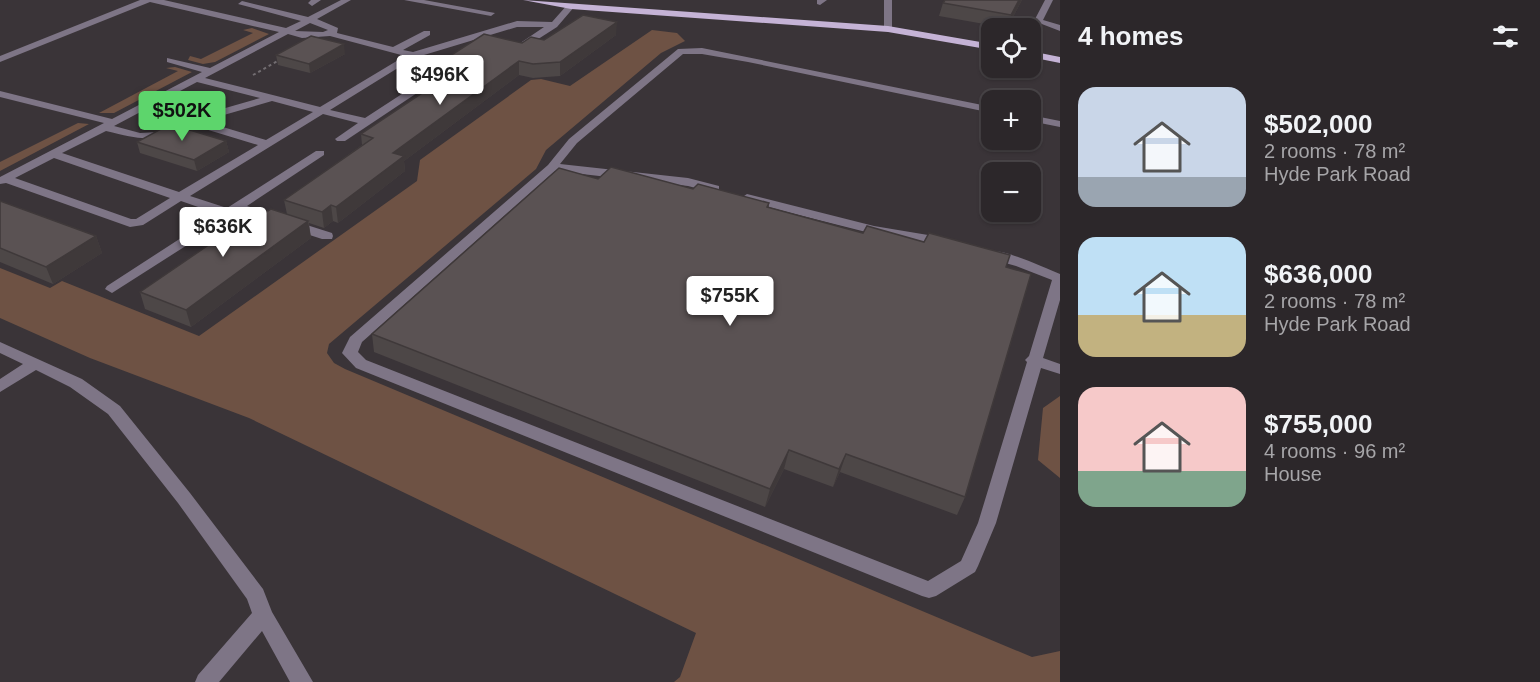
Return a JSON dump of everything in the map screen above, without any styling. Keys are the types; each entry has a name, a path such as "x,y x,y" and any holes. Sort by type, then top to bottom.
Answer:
{"main road":[{"path":"527,0 572,6 888,29 981,45"},
{"path":"1041,56 1060,60"}],"street":[{"path":"0,59 147,0"},
{"path":"153,0 285,32 316,36 332,34 444,62 416,80 413,91 341,139"},
{"path":"2,180 347,0"},
{"path":"408,0 491,13"},
{"path":"888,0 888,29"},
{"path":"1049,0 1038,21 1060,28"},
{"path":"242,4 333,27 335,30 332,34"},
{"path":"506,47 515,50 554,25 572,6"},
{"path":"2,180 130,223 139,222 413,55 517,24 554,25"},
{"path":"395,50 428,33"},
{"path":"468,38 487,43"},
{"path":"979,251 1021,263 1059,279 987,523 968,566 929,590 361,364 350,353 355,340 552,167 573,141 681,51 702,51 748,59 981,108"},
{"path":"170,60 210,71"},
{"path":"195,79 366,122"},
{"path":"0,94 109,124 133,135 149,136 168,132 191,121 270,98"},
{"path":"1041,120 1060,124"},
{"path":"191,121 268,144"},
{"path":"112,289 320,153"},
{"path":"54,154 181,197 327,236"},
{"path":"552,167 688,182 874,230 901,233 957,245"},
{"path":"0,347 76,383 114,410 184,498 256,595 263,615 302,682"},
{"path":"1034,360 1060,369"},
{"path":"0,387 35,363"},
{"path":"206,682 263,615"}],"path":[{"path":"229,87 290,54"}],"shaded area":[{"path":"252,28 269,34 215,62 203,64 188,60 190,56 201,59 253,33 243,30"},
{"path":"652,30 677,33 685,41 661,53 546,150 536,169 329,344 327,353 334,363 345,369 1032,657 1060,651 1060,682 674,682 680,677 696,633 249,418 90,358 0,318 0,268 50,288 62,281 199,336 417,181 420,160 531,80 541,79 570,86"},
{"path":"175,67 192,72 114,113 99,113 178,71 166,68"},
{"path":"78,123 89,124 0,171 0,162"},
{"path":"1060,396 1060,478 1038,460 1043,408"}],"building":[{"path":"945,0 1019,0 1011,15 943,3"},
{"path":"583,15 617,22 560,62 533,64 519,61 393,153 404,156 336,207 331,205 322,212 284,200 373,138 361,134 449,75 428,70 484,34 522,43 531,37 544,40"},
{"path":"311,36 344,44 309,64 276,55"},
{"path":"170,124 226,141 194,160 137,142"},
{"path":"611,167 693,189 698,184 769,203 767,207 863,233 867,226 924,242 929,233 1010,255 1006,267 1031,274 965,497 846,454 839,469 789,450 770,489 372,334 559,168 598,179"},
{"path":"0,201 96,236 46,267 0,248"},
{"path":"261,209 268,211 271,209 308,221 186,310 140,292"}]}
